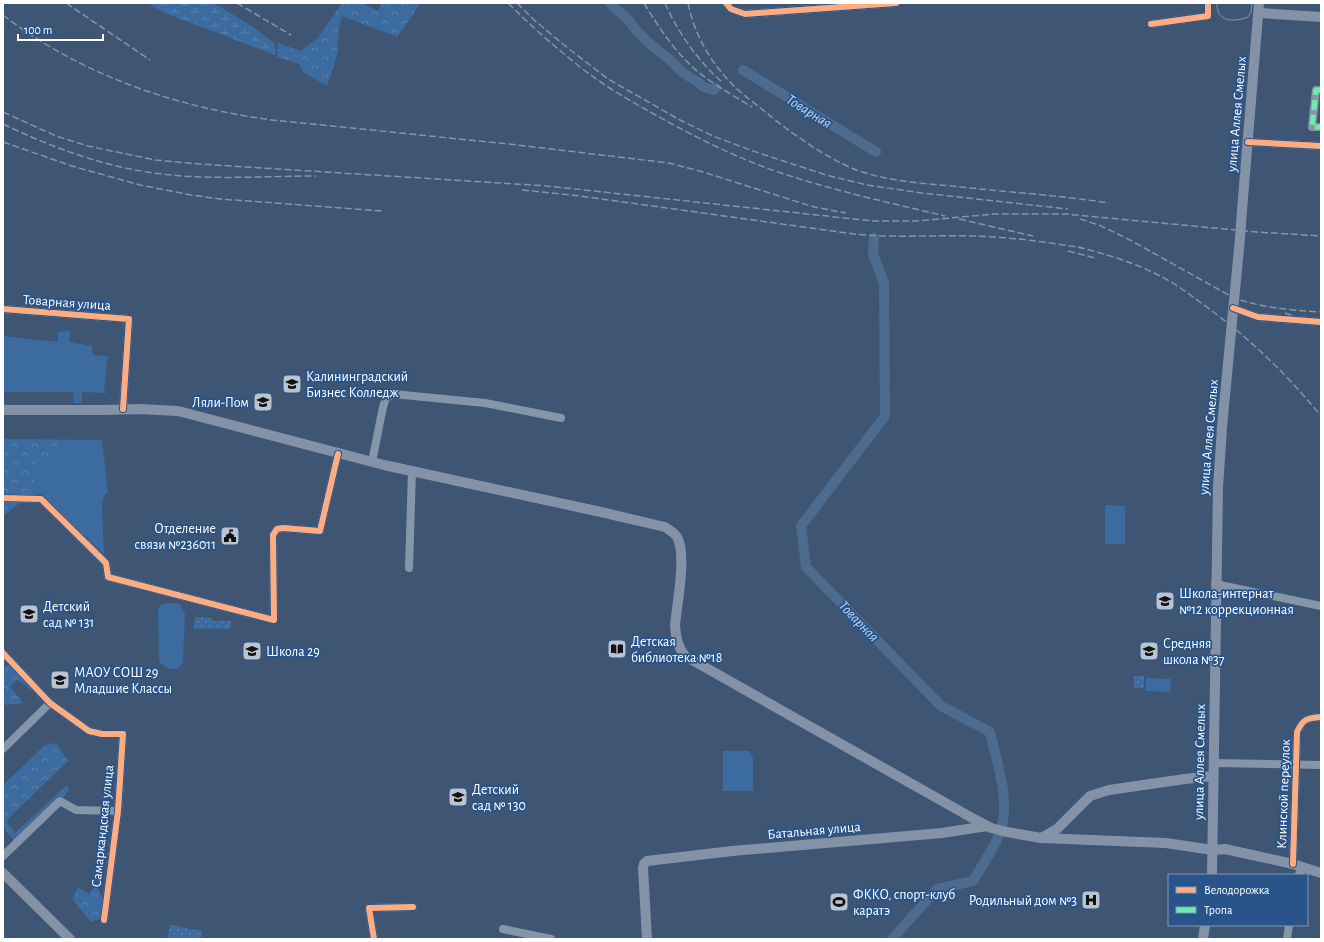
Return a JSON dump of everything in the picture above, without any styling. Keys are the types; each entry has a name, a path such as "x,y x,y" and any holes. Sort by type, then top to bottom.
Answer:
{"main road":[{"path":"1259,8 1321,17"},
{"name":"улица Аллея Смелых","path":"1212,874 1215,584 1218,471 1240,238 1259,8"},
{"path":"3,410 139,409 178,411 342,455 412,472 442,477 571,505 665,527 673,532 677,537 681,552 675,625 676,636 681,651 685,656 964,814 990,827 1007,832 1041,838 1166,843 1213,850 1225,849 1298,869 1321,873"},
{"path":"1041,838 1057,829 1090,796 1109,790 1213,776"},
{"path":"959,831 964,826 964,814"},
{"name":"Батальная улица","path":"648,939 643,868 647,861 732,851 990,827"},
{"path":"1057,829 1056,832 1058,836 1063,839"},
{"path":"3,873 70,939"},
{"path":"1203,939 1205,926"}],"street":[{"path":"726,3 731,9 744,14 896,3"},
{"path":"1151,24 1208,16 1208,3"},
{"path":"1321,90 1316,90 1312,127 1321,127"},
{"path":"1248,142 1321,146"},
{"path":"1233,308 1258,317 1321,322"},
{"name":"Товарная улица","path":"3,309 129,319 123,409"},
{"path":"372,462 383,407 386,398 393,394 485,403 561,418"},
{"path":"3,498 41,499 106,563 108,577 274,620 273,535 276,529 283,528 320,531 342,455"},
{"path":"409,568 412,472"},
{"path":"1215,584 1321,606"},
{"path":"3,653 50,703 3,750"},
{"name":"Самаркандская улица","path":"50,703 89,731 102,734 123,734 118,811 104,920"},
{"name":"Клинской переулок","path":"1298,869 1296,765 1297,732 1302,723 1312,718 1321,717"},
{"name":"Клинской переулок","path":"1213,763 1321,765"},
{"path":"3,856 60,801 76,810 118,811"},
{"path":"374,939 369,908 413,907"},
{"path":"1287,939 1289,926"},
{"path":"503,929 551,939"},
{"path":"522,939 536,936"}],"green space":[{"path":"147,3 214,3 253,27 275,44 275,55 165,13"},
{"path":"342,3 362,3 378,11 382,3 421,3 397,37 342,16 339,27 337,56 327,86 304,73 299,64 277,57 278,43 300,51 318,38"},
{"path":"70,331 69,342 92,346 93,355 108,356 104,390 107,393 82,392 82,403 74,403 73,392 3,392 3,336 58,342 58,332"},
{"path":"3,439 102,440 108,492 104,496 102,506 104,554 42,496 30,495 3,516"},
{"path":"3,442 58,443 58,453 26,467 26,470 34,470 35,486 3,511"},
{"path":"1105,505 1125,506 1125,544 1105,544"},
{"path":"163,604 180,604 185,614 183,662 181,666 175,669 168,668 159,661 158,608"},
{"path":"195,617 212,618 213,621 231,621 230,629 194,629"},
{"path":"8,664 34,688 31,690 17,679 10,687 23,703 6,705 3,701 3,669"},
{"path":"1134,676 1144,676 1144,688 1134,688"},
{"path":"1146,678 1171,679 1170,692 1146,691"},
{"path":"56,743 68,761 6,821 15,833 67,785 69,791 15,842 3,827 3,785 45,745"},
{"path":"723,751 749,751 753,758 753,791 723,791"},
{"path":"96,885 104,900 100,919 91,922 72,899 78,888 89,894"},
{"path":"170,925 202,931 201,939 167,939"}],"waterway":[{"name":"Товарная","path":"610,3 626,17 650,44 669,59 683,73 698,82 703,87 714,90 716,88"},
{"name":"Товарная","path":"743,70 876,152"},
{"name":"Товарная","path":"874,238 873,254 884,283 885,416 801,526 806,567 941,706 990,732 1004,797 1003,823 999,835 973,881 937,889 892,939"}],"tram line":[{"path":"1217,3 1217,10 1219,14 1223,18 1232,20 1248,17 1251,12 1252,3"}],"railway":[{"path":"66,3 150,60"},
{"path":"237,3 291,35"},
{"path":"508,3 552,44 597,80 652,113 715,146 748,161 781,173 863,196 945,216"},
{"path":"517,3 533,19 564,45 608,79 680,120 713,136 753,151 826,175 867,185 922,193 1068,209"},
{"path":"644,3 668,39 689,64 710,81 752,107"},
{"path":"665,3 682,36 697,56 723,83"},
{"path":"688,3 694,25 703,46 722,74 743,94 791,132 829,157 854,169 902,181 1109,203"},
{"path":"3,15 64,55 97,71 130,85 200,107 272,120 509,144 669,163 703,172 814,207 846,213"},
{"path":"3,112 56,136 88,146 155,160 547,186 873,221 917,221 995,214 1065,214 1257,232 1321,236"},
{"path":"3,124 55,147 128,169 168,175 210,177 316,176"},
{"path":"3,142 72,166 140,185 191,195 220,199 383,211"},
{"path":"522,190 580,196 854,234 884,236 987,237 1028,240 1083,248"},
{"path":"959,219 1033,236"},
{"path":"1080,219 1099,225 1130,240 1234,298 1266,306 1321,312"},
{"path":"1078,247 1139,266 1164,278 1182,289 1220,317 1251,343 1295,385 1321,416"},
{"path":"1068,251 1095,258"},
{"path":"1285,313 1321,325"}],"marked path":[{"path":"1321,90 1316,90 1312,127 1321,127"}],"cycle path":[{"path":"726,3 731,9 745,14 896,3"},
{"path":"1151,24 1208,16 1208,3"},
{"path":"1248,142 1321,146"},
{"path":"1233,308 1258,317 1321,322"},
{"path":"3,309 129,319 123,409"},
{"path":"3,498 41,499 106,563 108,577 274,620 273,535 277,529 283,528 320,531 338,454"},
{"path":"3,653 50,703 89,731 102,734 123,734 118,811 104,920"},
{"path":"1293,864 1297,732 1301,724 1306,720 1321,717"},
{"path":"374,939 369,908 413,907"}],"place":[{"name":"Калининградский Бизнес Колледж","path":"292,384"},
{"name":"Ляли-Пом","path":"263,402"},
{"name":"Отделение связи №236011","path":"230,536"},
{"name":"Школа-интернат №12 коррекционная","path":"1165,601"},
{"name":"Детский сад № 131","path":"29,614"},
{"name":"Детская библиотека №18","path":"617,649"},
{"name":"Школа 29","path":"252,651"},
{"name":"Средняя школа №37","path":"1149,651"},
{"name":"МАОУ СОШ 29 Младшие Классы","path":"60,680"},
{"name":"Детский сад № 130","path":"458,797"},
{"name":"Родильный дом №3","path":"1091,900"},
{"name":"ФККО, спорт-клуб каратэ","path":"839,902"}]}
